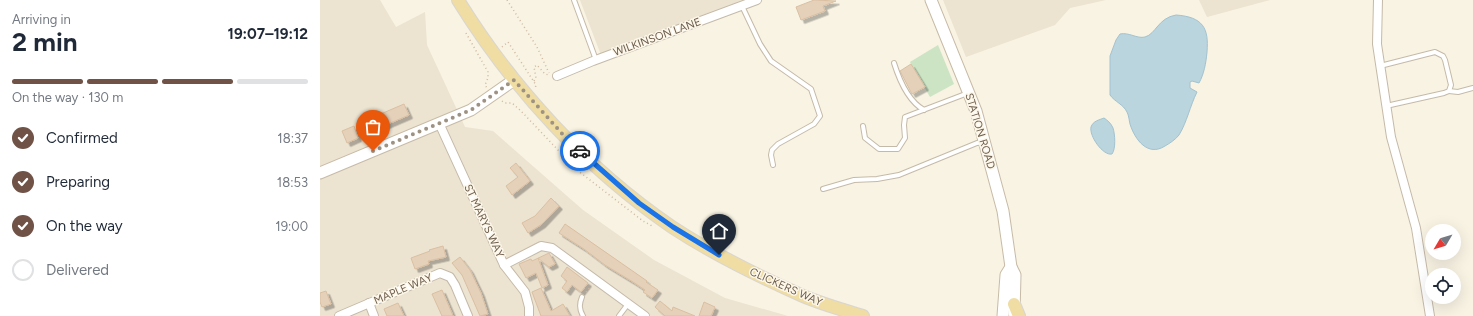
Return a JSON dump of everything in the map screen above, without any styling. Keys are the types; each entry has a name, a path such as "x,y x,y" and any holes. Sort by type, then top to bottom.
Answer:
{"main road":[{"name":"CLICKERS WAY","path":"458,0 494,54 514,80 566,138 628,194 673,227 730,262 798,293 863,316"},
{"name":"STATION ROAD","path":"930,0 976,111 1004,211 1011,267 1015,275 1014,310"},
{"path":"320,173 471,110 514,80"},
{"name":"STATION ROAD","path":"1003,316 1006,275 1011,267"},
{"path":"1014,310 1019,316"}],"street":[{"name":"WILKINSON LANE","path":"554,75 757,0"},
{"path":"1378,0 1377,44 1391,137 1416,228 1430,316"},
{"name":"ST MARYS WAY","path":"439,123 504,266 525,292 529,307 529,316"},
{"path":"504,266 541,246 552,248 645,316"},
{"name":"MAPLE WAY","path":"339,316 440,273 450,277 468,316"},
{"path":"369,303 374,316"}],"lane":[{"path":"574,0 596,60"},
{"path":"742,6 760,44 771,61 811,89 820,116 814,124 778,144 772,150 771,155 773,165"},
{"path":"1380,66 1435,52 1439,53 1445,60 1451,85 1449,91"},
{"path":"894,62 897,74 912,100 924,110"},
{"path":"1386,106 1449,91 1458,92 1473,88"},
{"path":"863,126 865,138 879,149 898,149 905,138 905,117 969,93"},
{"path":"823,189 854,180 877,179 899,175 977,143 984,142"},
{"path":"582,297 579,304 580,311 583,316"},
{"path":"619,316 629,304"}],"path":[{"path":"507,0 554,75"},
{"path":"534,82 536,78 534,67 537,65 545,74 554,75"},
{"path":"582,297 596,280"}],"shaded area":[{"path":"320,0 380,0 396,27 425,12 427,45 465,127 493,131 583,210 654,260 725,298 788,316 320,316"},
{"path":"580,0 750,0 601,55"},
{"path":"943,0 1106,0 1070,8 1055,25 966,57"},
{"path":"1199,0 1270,0 1207,17"}],"green space":[{"path":"938,45 954,84 930,97 910,62"}],"water":[{"path":"1176,15 1193,18 1202,25 1205,30 1207,36 1207,52 1205,64 1199,83 1192,81 1190,82 1190,88 1197,92 1179,135 1165,146 1159,149 1153,149 1143,145 1135,136 1125,109 1110,95 1110,56 1120,34 1145,37 1152,33 1165,19"},
{"path":"1104,118 1110,123 1114,131 1115,145 1112,154 1108,154 1097,145 1091,131 1093,123"}],"building":[{"path":"814,0 836,1 823,6 825,11 801,20 796,7"},
{"path":"911,64 925,87 912,94 900,71"},
{"path":"404,104 409,115 381,127 376,116"},
{"path":"354,126 358,138 347,143 342,131"},
{"path":"516,163 530,181 512,195 506,186 518,177 510,168"},
{"path":"551,198 559,206 542,224 528,233 522,223 535,216"},
{"path":"565,224 658,290 652,298 643,292 645,290 605,265 559,233"},
{"path":"443,246 446,257 428,261 429,264 415,269 411,258"},
{"path":"549,253 555,264 549,267 538,258"},
{"path":"460,257 470,270 481,293 488,314 480,316 462,275 452,263"},
{"path":"538,258 548,285 542,288 536,273 526,278 519,264"},
{"path":"567,267 588,283 581,292 572,285 567,292 562,288 567,281 561,276"},
{"path":"541,288 551,311 563,304 570,316 541,316 532,292"},
{"path":"442,290 453,316 442,316 432,294"},
{"path":"326,291 331,304 322,307 320,302 320,293"},
{"path":"660,301 672,311 673,307 695,316 665,316 655,307"},
{"path":"704,302 715,307 711,316 699,316"},
{"path":"398,303 404,316 387,316 384,309"}],"way so far":[{"path":"373,151 471,110 514,80 566,138 580,151"}],"route":[{"path":"580,151 639,203 673,227 719,255"}]}
